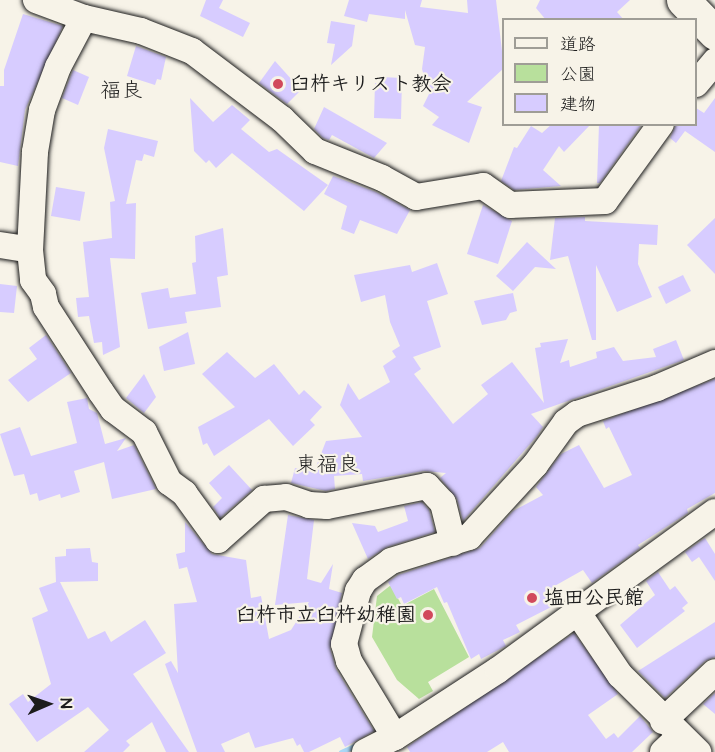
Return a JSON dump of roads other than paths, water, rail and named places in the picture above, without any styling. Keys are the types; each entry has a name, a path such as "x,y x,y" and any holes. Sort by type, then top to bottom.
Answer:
{"main road":[{"path":"683,0 715,33"}],"street":[{"path":"36,0 84,18 141,31 192,51 282,119 315,151 382,178 416,197 483,186 510,205 605,201 660,126"},
{"path":"84,18 58,68 42,110 35,152 30,250 33,280 43,294 46,307 113,409 144,432 169,482 184,493 213,537 225,538 264,499 286,497 314,506 327,506 427,486 443,503 453,543"},
{"path":"697,83 715,61"},
{"path":"0,245 30,250"},
{"path":"395,737 350,661 344,644 358,591 372,573 391,561 470,537 510,494 571,418 715,363"},
{"path":"365,752 395,737 578,613 715,512"},
{"path":"578,613 620,675 676,740 715,672"}],"waterway":[{"path":"341,752 359,744"}],"place":[{"name":"臼杵キリスト教会","path":"278,84"},
{"name":"塩田公民館","path":"532,598"},
{"name":"臼杵市立臼杵幼稚園","path":"428,615"}],"district":[{"name":"福良","path":"121,91"},
{"name":"東福良","path":"327,465"}]}
